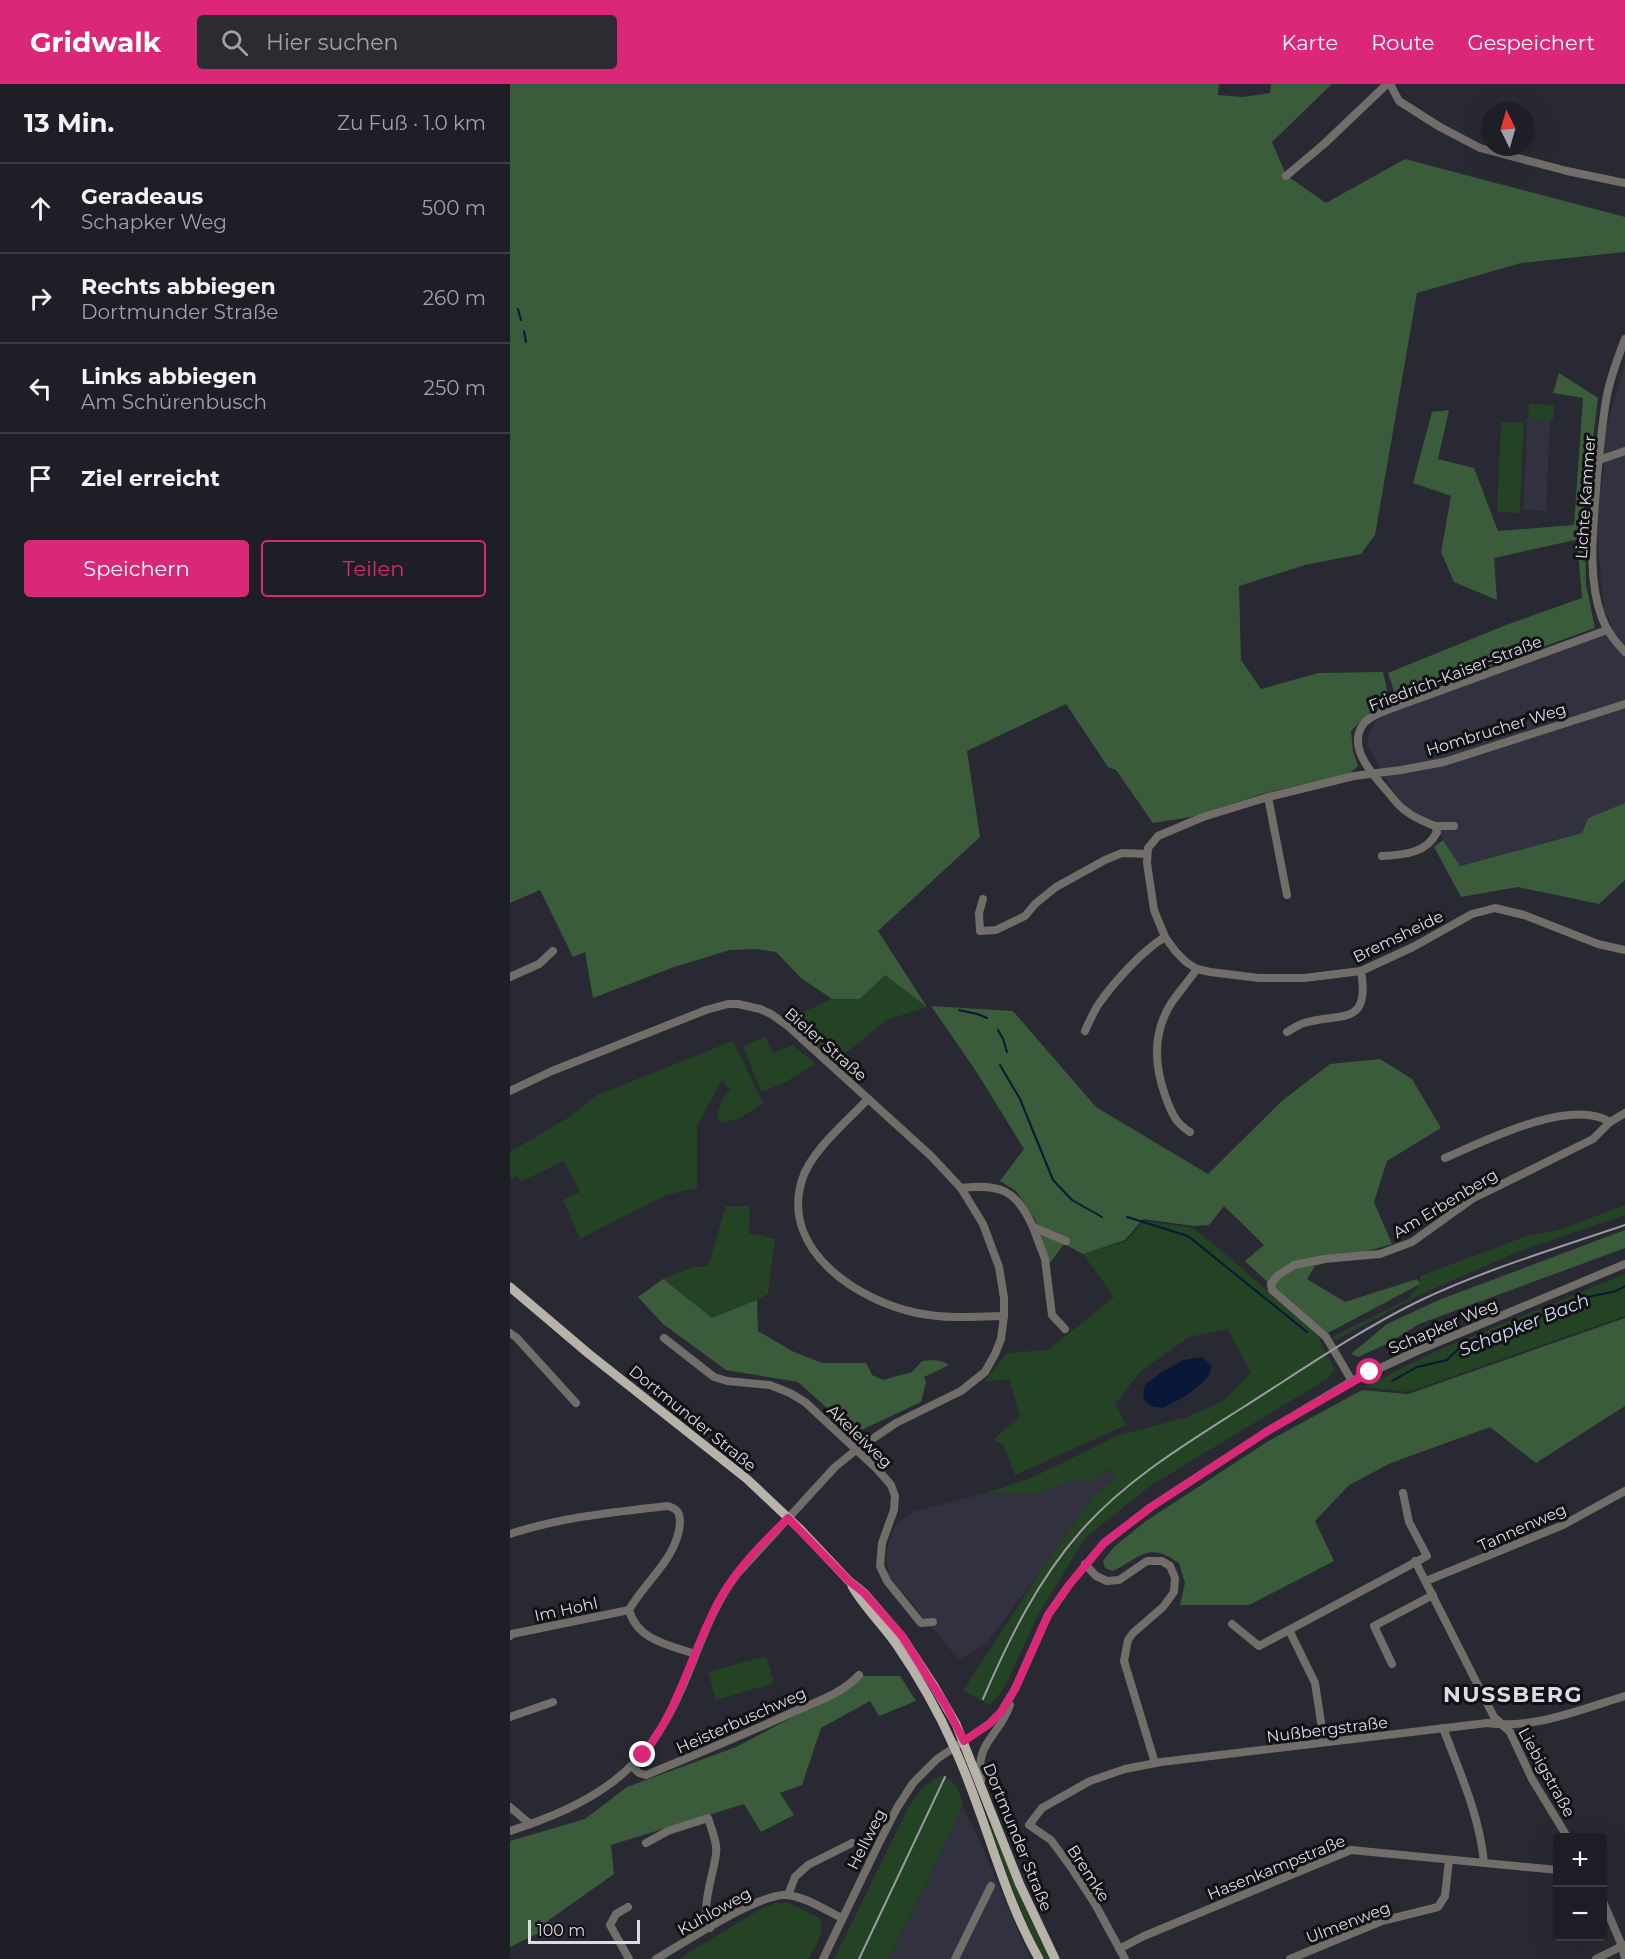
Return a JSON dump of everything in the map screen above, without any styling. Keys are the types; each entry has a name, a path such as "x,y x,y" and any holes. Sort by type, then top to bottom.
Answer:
{"main road":[{"name":"Dortmunder Straße","path":"510,1287 589,1354 747,1479 849,1581 864,1593 902,1636 946,1706 964,1741 1020,1885 1055,1959"},
{"name":"Dortmunder Straße","path":"849,1581 858,1597 884,1627 937,1712 969,1782 1008,1892 1039,1959"}],"street":[{"path":"1286,176 1389,84 1399,101 1440,127 1480,148 1567,171 1625,183"},
{"name":"Lichte Kammer","path":"1625,339 1607,394 1594,521 1594,575 1597,600 1607,630 1625,652"},
{"path":"1599,460 1625,451"},
{"name":"Friedrich-Kaiser-Straße","path":"1373,774 1364,761 1359,741 1361,728 1369,718 1607,630"},
{"name":"Hombrucher Weg","path":"1147,854 1151,843 1158,836 1203,817 1268,797 1354,776 1444,762 1625,704"},
{"path":"1373,774 1404,810 1417,819 1435,825 1454,825"},
{"path":"1268,797 1287,895"},
{"path":"1382,856 1403,855 1426,847 1437,832 1435,825"},
{"path":"984,899 979,913 980,931 996,930 1025,916 1035,904 1056,887 1101,862 1122,853 1147,854 1148,880 1154,910 1165,937 1176,952 1197,969 1170,1004 1158,1036 1156,1051 1157,1067 1168,1104 1179,1125 1190,1132"},
{"name":"Bremsheide","path":"1197,969 1259,978 1326,977 1361,971 1413,947 1472,914 1495,908 1524,915 1598,944 1625,950"},
{"path":"1085,1030 1098,1005 1125,972 1165,937"},
{"path":"510,977 539,964 553,951"},
{"path":"1287,1032 1303,1023 1343,1018 1353,1013 1360,1004 1364,989 1361,971"},
{"name":"Bieler Straße","path":"510,1090 706,1010 728,1004 760,1008 788,1026 931,1156 961,1188 983,1224 994,1251 1002,1281 1004,1316 995,1354 985,1372 961,1391 896,1423 835,1467 727,1587 695,1654 673,1709 654,1742 632,1766 609,1786 584,1802 510,1831"},
{"path":"868,1099 813,1158 802,1180 798,1197 799,1213 803,1231 815,1253 841,1279 874,1300 937,1316 1004,1316"},
{"name":"Am Erbenberg","path":"1352,1381 1326,1337 1272,1290 1271,1284 1277,1276 1294,1265 1324,1259 1380,1254 1412,1242 1472,1199 1593,1139 1610,1122 1625,1113"},
{"name":"Am Erbenberg","path":"1445,1158 1515,1128 1547,1119 1584,1114 1600,1116 1610,1122"},
{"path":"961,1188 979,1186 1002,1189 1016,1199 1029,1217 1045,1259 1052,1315 1065,1329"},
{"path":"1033,1227 1066,1241"},
{"name":"Schapker Weg","path":"954,1747 989,1724 1001,1712 1015,1689 1048,1615 1085,1564 1104,1543 1151,1507 1266,1432 1352,1381 1417,1351 1625,1264"},
{"path":"510,1333 576,1403"},
{"name":"Akeleiweg","path":"664,1338 714,1377 727,1381 770,1385 805,1402 877,1469 891,1485 895,1496 894,1510 882,1543 880,1566 883,1574 921,1623 933,1622"},
{"name":"Tannenweg","path":"1426,1581 1563,1525 1625,1491"},
{"path":"1232,1624 1260,1646 1427,1556 1409,1522 1402,1493"},
{"path":"510,1534 571,1519 668,1506 676,1508 680,1513 680,1525 675,1545 667,1561 629,1610 632,1621 640,1631 649,1637 695,1654"},
{"path":"1085,1564 1096,1576 1107,1581 1119,1580 1147,1561 1162,1562 1170,1566 1175,1578 1174,1592 1163,1607 1128,1640 1124,1661 1155,1763"},
{"name":"Liebigstraße","path":"1415,1561 1494,1717 1514,1738 1532,1779 1565,1833"},
{"path":"1392,1664 1374,1626 1433,1595"},
{"name":"Im Hohl","path":"510,1636 629,1610"},
{"path":"1289,1630 1315,1683 1324,1742"},
{"name":"Heisterbuschweg","path":"632,1766 639,1773 646,1775 828,1696 850,1685 859,1675"},
{"path":"982,1788 979,1769 981,1755 987,1741 1005,1718 1015,1689"},
{"name":"Nußbergstraße","path":"1039,1812 1064,1794 1090,1781 1125,1769 1155,1763 1487,1723 1505,1726 1551,1718 1625,1696"},
{"path":"510,1718 553,1702"},
{"path":"1443,1728 1476,1815 1484,1862"},
{"name":"Hellweg","path":"823,1959 897,1808 913,1783 937,1759 954,1747"},
{"path":"510,1807 530,1824"},
{"name":"Bremke","path":"1039,1812 1029,1825 1051,1840 1095,1904 1125,1959"},
{"path":"646,1843 668,1831 708,1818 717,1852 705,1917 710,1928"},
{"path":"842,1918 788,1895 795,1878 808,1865 852,1843"},
{"name":"Hasenkampstraße","path":"1119,1948 1351,1850 1553,1870"},
{"name":"Ulmenweg","path":"1290,1959 1382,1921 1438,1907 1445,1896 1449,1860"},
{"path":"955,1959 991,1886"},
{"name":"Kuhloweg","path":"656,1959 749,1906 765,1899 788,1895"},
{"path":"628,1907 616,1914 610,1926 629,1959"},
{"path":"1607,1910 1623,1946 1625,1959"},
{"path":"1596,1959 1623,1946"}],"shaded area":[{"path":"1625,362 1625,803 1588,818 1582,833 1459,866 1435,825 1404,810 1367,745 1368,736 1377,719 1393,705 1490,670 1579,644 1612,625 1604,611 1596,521 1604,468 1605,433"},
{"path":"1527,418 1550,419 1546,511 1523,510"},
{"path":"1110,1469 1116,1476 1093,1497 986,1644 959,1660 889,1576 886,1555 889,1541 897,1523 912,1512 982,1494 1036,1493 1082,1477 1086,1484"},
{"path":"963,1807 1030,1959 888,1959 916,1905"}],"green space":[{"path":"510,84 1219,84 1218,95 1243,97 1270,93 1271,84 1332,84 1272,142 1286,175 1326,203 1405,159 1625,217 1625,252 1521,263 1417,293 1375,535 1361,554 1305,565 1239,586 1241,660 1261,689 1318,673 1383,672 1390,703 1371,711 1351,731 1353,751 1358,766 1349,774 1265,793 1191,817 1153,823 1116,770 1108,767 1066,704 967,751 980,837 878,931 927,1007 885,975 860,999 832,999 801,978 776,952 755,949 730,950 674,967 593,998 585,952 573,957 540,890 510,903"},
{"path":"1559,373 1598,398 1584,511 1584,538 1494,558 1497,600 1454,582 1441,552 1451,496 1413,483 1432,412 1449,410 1438,459 1474,468 1498,531 1574,525 1583,398 1553,393"},
{"path":"1529,404 1554,405 1553,420 1528,418"},
{"path":"1501,422 1524,423 1520,513 1497,512"},
{"path":"1585,545 1586,584 1595,628 1397,700 1388,673 1506,625 1582,598 1578,551 1573,550"},
{"path":"1625,803 1625,880 1599,904 1518,887 1461,897 1434,847 1443,840 1460,866 1582,833 1588,818"},
{"path":"885,975 927,1007 887,1020 834,1062 786,1020 832,999 860,999"},
{"path":"931,1006 1013,1011 1096,1107 1208,1174 1283,1100 1330,1064 1380,1059 1412,1079 1441,1128 1387,1161 1374,1202 1392,1244 1315,1266 1307,1279 1345,1302 1417,1279 1420,1284 1324,1335 1245,1261 1264,1245 1224,1206 1209,1225 1194,1226 1143,1219 1125,1240 1083,1254 1064,1244 1049,1264 1035,1219 1016,1191 1000,1181 1024,1149 976,1071"},
{"path":"766,1037 773,1053 793,1045 816,1064 784,1083 761,1092 743,1046"},
{"path":"733,1041 763,1103 740,1118 723,1123 718,1120 718,1111 730,1089 722,1080 697,1126 697,1188 666,1195 580,1239 563,1200 580,1192 564,1161 522,1181 516,1176 510,1178 510,1152 571,1116 597,1095"},
{"path":"1625,1205 1625,1215 1517,1252 1424,1293 1336,1340 1332,1337 1408,1299 1420,1284 1420,1276 1529,1235 1556,1231"},
{"path":"726,1206 750,1206 749,1233 775,1239 768,1294 712,1319 663,1279 709,1264"},
{"path":"1144,1221 1193,1228 1316,1333 1335,1370 1327,1379 1150,1486 1086,1537 1039,1613 1001,1692 990,1705 963,1691 1040,1572 1093,1497 1116,1476 1110,1469 1086,1484 1082,1477 1036,1493 982,1494 1029,1479 1117,1436 1187,1417 1223,1401 1251,1373 1228,1329 1189,1337 1140,1372 1115,1404 1126,1425 1015,1475 1003,1444 993,1440 1020,1416 1009,1379 984,1382 1007,1353 1048,1350 1114,1297 1083,1254 1126,1241"},
{"path":"1625,1230 1625,1248 1419,1324 1389,1343 1358,1357 1351,1354 1387,1324 1439,1300"},
{"path":"1625,1274 1625,1316 1408,1392 1364,1387 1436,1351"},
{"path":"663,1279 712,1318 757,1300 758,1331 792,1351 822,1363 866,1363 872,1375 883,1380 912,1372 922,1361 934,1360 949,1365 924,1377 926,1382 921,1402 855,1433 798,1382 726,1370 663,1324 638,1297"},
{"path":"1625,1318 1625,1406 1536,1463 1490,1427 1391,1463 1349,1485 1315,1521 1334,1561 1249,1605 1180,1605 1185,1583 1179,1563 1160,1553 1145,1554 1113,1571 1105,1568 1103,1561 1114,1547 1146,1521 1267,1442 1362,1390 1408,1394"},
{"path":"766,1656 774,1683 716,1700 708,1672"},
{"path":"863,1676 900,1676 916,1701 879,1716 870,1701 821,1728 802,1785 780,1793 794,1815 761,1832 744,1804 611,1845 614,1874 549,1920 543,1931 510,1947 510,1841 585,1819 627,1787 736,1747 851,1686"},
{"path":"941,1775 957,1787 963,1807 888,1959 834,1959 908,1808 923,1787"},
{"path":"991,1825 1028,1914 1050,1959 1044,1959 1028,1926 1001,1860 989,1826"},
{"path":"775,1903 789,1903 819,1918 820,1934 809,1959 679,1959 757,1911"}],"water":[{"path":"1202,1357 1212,1366 1209,1375 1187,1395 1163,1408 1151,1406 1144,1400 1143,1392 1146,1384 1159,1374 1183,1360"}],"waterway":[{"path":"518,309 521,320"},
{"path":"524,331 526,342"},
{"path":"959,1010 987,1018"},
{"path":"998,1030 1007,1052"},
{"path":"1000,1065 1020,1099 1053,1180 1072,1200 1102,1217"},
{"path":"1127,1217 1188,1236 1307,1332"},
{"name":"Schapker Bach","path":"1392,1381 1417,1367 1447,1360 1457,1350 1482,1338 1508,1334 1520,1323 1543,1315 1549,1316 1594,1295 1616,1291 1625,1286"}],"railway":[{"path":"983,1699 1025,1611 1051,1570 1081,1531 1136,1479 1328,1353 1417,1302 1493,1270 1625,1225"},
{"path":"859,1959 945,1777"}],"district":[{"name":"NUSSBERG","path":"1513,1694"}],"route":[{"path":"643,1755 654,1742 673,1709 710,1619 727,1587 788,1518 849,1581 864,1593 902,1636 946,1706 964,1741 989,1724 1001,1712 1015,1689 1048,1615 1085,1564 1104,1543 1151,1507 1266,1432 1370,1372"}]}
